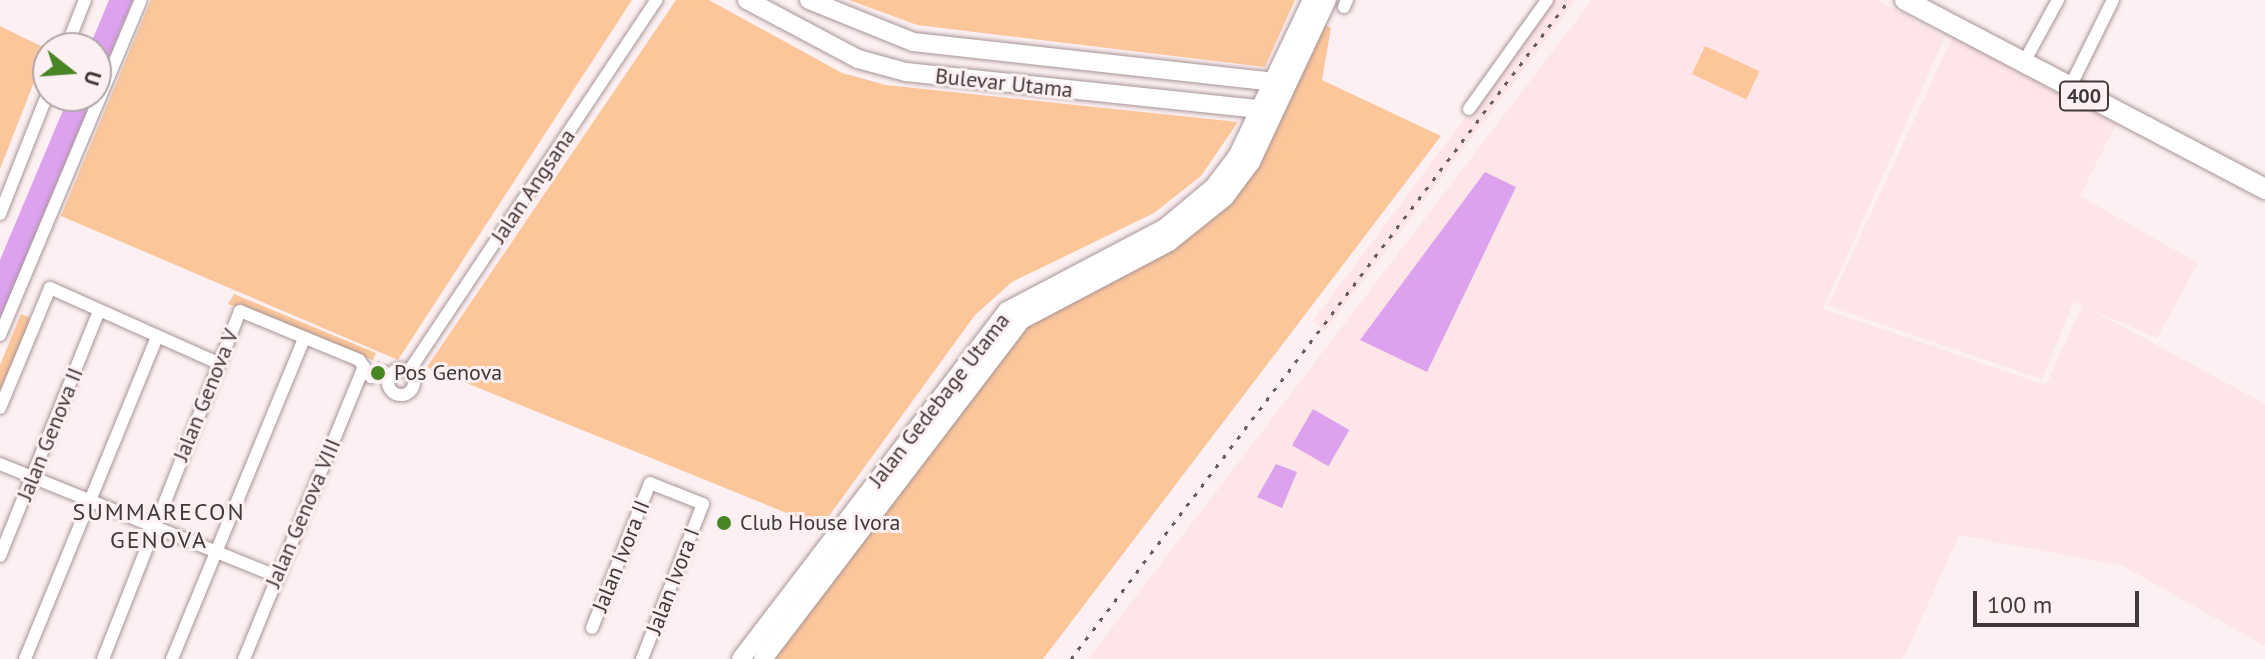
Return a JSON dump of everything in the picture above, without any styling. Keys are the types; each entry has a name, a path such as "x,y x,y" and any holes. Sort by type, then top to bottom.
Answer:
{"main road":[{"name":"Bulevar Utama","path":"747,0 858,59 957,78 1267,110"},
{"name":"Bulevar Utama","path":"809,0 870,30 963,49 1280,83"},
{"name":"Jalan Gedebage Utama","path":"741,659 772,633 998,332 1034,309 1196,222 1251,162 1267,110 1312,0"},
{"name":"400","path":"1905,0 2069,89 2265,189"},
{"name":"Jalan Gedebage Utama","path":"1280,83 1339,2"},
{"path":"957,78 963,49"},
{"name":"Jalan Gedebage Utama","path":"763,659 772,633"}],"street":[{"path":"72,32 85,0"},
{"path":"0,335 141,0"},
{"name":"Jalan Angsana","path":"381,372 656,0"},
{"path":"1469,109 1547,0"},
{"path":"2023,64 2058,0"},
{"path":"2069,89 2113,0"},
{"path":"0,214 40,112"},
{"path":"0,408 50,288 218,363"},
{"name":"Jalan Genova II","path":"0,556 99,311"},
{"name":"Jalan Genova V","path":"103,659 240,311 304,339"},
{"path":"25,659 157,337"},
{"path":"172,659 304,339 381,372"},
{"name":"Jalan Genova VIII","path":"244,659 276,576 381,372"},
{"path":"0,464 276,576"},
{"name":"Jalan Ivora I","path":"642,659 703,504 650,483"},
{"name":"Jalan Ivora II","path":"592,628 650,483"}],"shaded area":[{"path":"109,0 133,0 112,51 112,32 96,32"},
{"path":"151,0 632,0 398,360 61,216 104,112 112,112 112,94"},
{"path":"676,0 709,0 842,73 886,85 1238,122 1201,176 1154,213 1012,282 975,315 821,527 427,367"},
{"path":"849,0 1295,0 1265,67 917,25"},
{"path":"1554,0 1576,0 1325,331 1313,321"},
{"path":"1592,0 1878,0 1945,37 1823,309 2046,385 2082,306 2074,301 2042,379 1828,306 1953,36 2116,124 2080,196 2198,263 2157,338 2090,309 2265,404 2265,646 2123,566 1959,535 1903,659 1088,659"},
{"path":"1324,24 1331,28 1322,80 1441,136 1043,659 770,659 979,377 1038,315 1172,248"},
{"path":"0,26 32,42 32,87 0,169"},
{"path":"1705,46 1759,71 1746,99 1692,74"},
{"path":"62,112 86,112 0,320 0,260"},
{"path":"1485,172 1516,187 1427,372 1360,340"},
{"path":"234,294 376,353 373,360 228,304"},
{"path":"21,314 33,319 0,398 0,365"},
{"path":"1313,409 1349,430 1328,466 1292,445"},
{"path":"1276,464 1297,472 1282,508 1257,497"}],"tunnel":[{"path":"375,366 386,370"}],"railway":[{"path":"1071,659 1569,0"}],"place":[{"name":"Pos Genova","path":"378,373"},
{"name":"Club House Ivora","path":"724,523"}],"district":[{"name":"SUMMARECON GENOVA","path":"159,526"}]}
